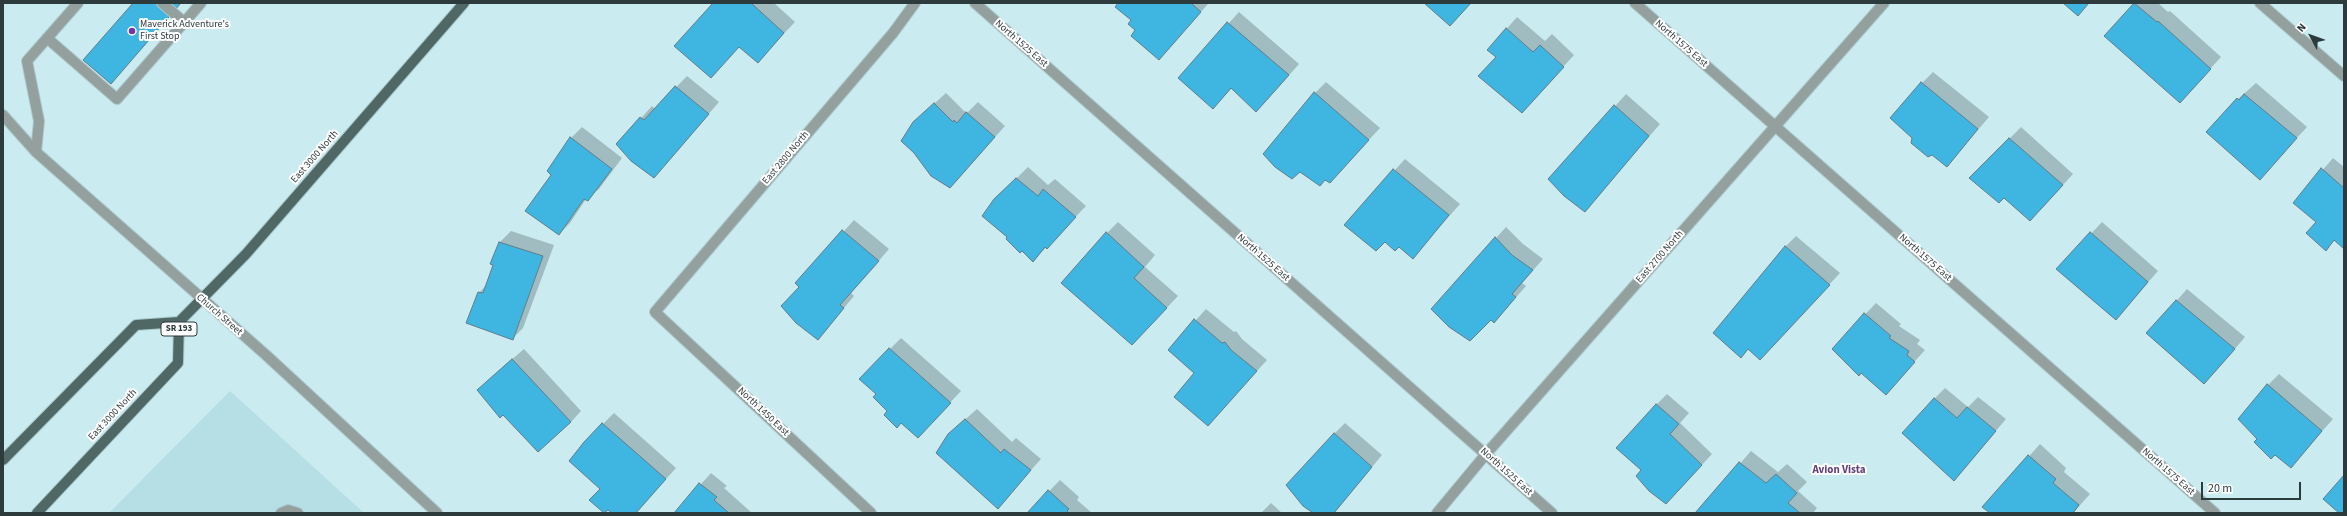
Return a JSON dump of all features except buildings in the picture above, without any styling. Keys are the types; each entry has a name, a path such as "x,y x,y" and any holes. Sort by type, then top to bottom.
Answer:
{"main road":[{"name":"East 3000 North","path":"38,513 178,363 179,322 246,254 464,3"},
{"name":"SR 193","path":"3,460 136,325 179,322"}],"street":[{"path":"36,152 39,121 27,61 78,3"},
{"path":"162,3 184,22"},
{"path":"47,38 117,99 201,3"},
{"name":"East 2800 North","path":"655,312 893,33 914,3"},
{"name":"North 1525 East","path":"975,3 1552,513"},
{"name":"North 1575 East","path":"1634,3 2214,513"},
{"name":"East 2700 North","path":"1438,513 1486,454 1884,3"},
{"path":"2260,3 2344,76"},
{"name":"Church Street","path":"3,115 36,152 266,355 437,513"},
{"name":"North 1450 East","path":"655,312 871,513"},
{"path":"281,513 288,510 298,513"}],"shaded area":[{"path":"230,391 364,513 109,513"}],"place":[{"name":"Maverick Adventure's First Stop","path":"132,31"}],"district":[{"name":"Avion Vista","path":"1839,471"}]}
